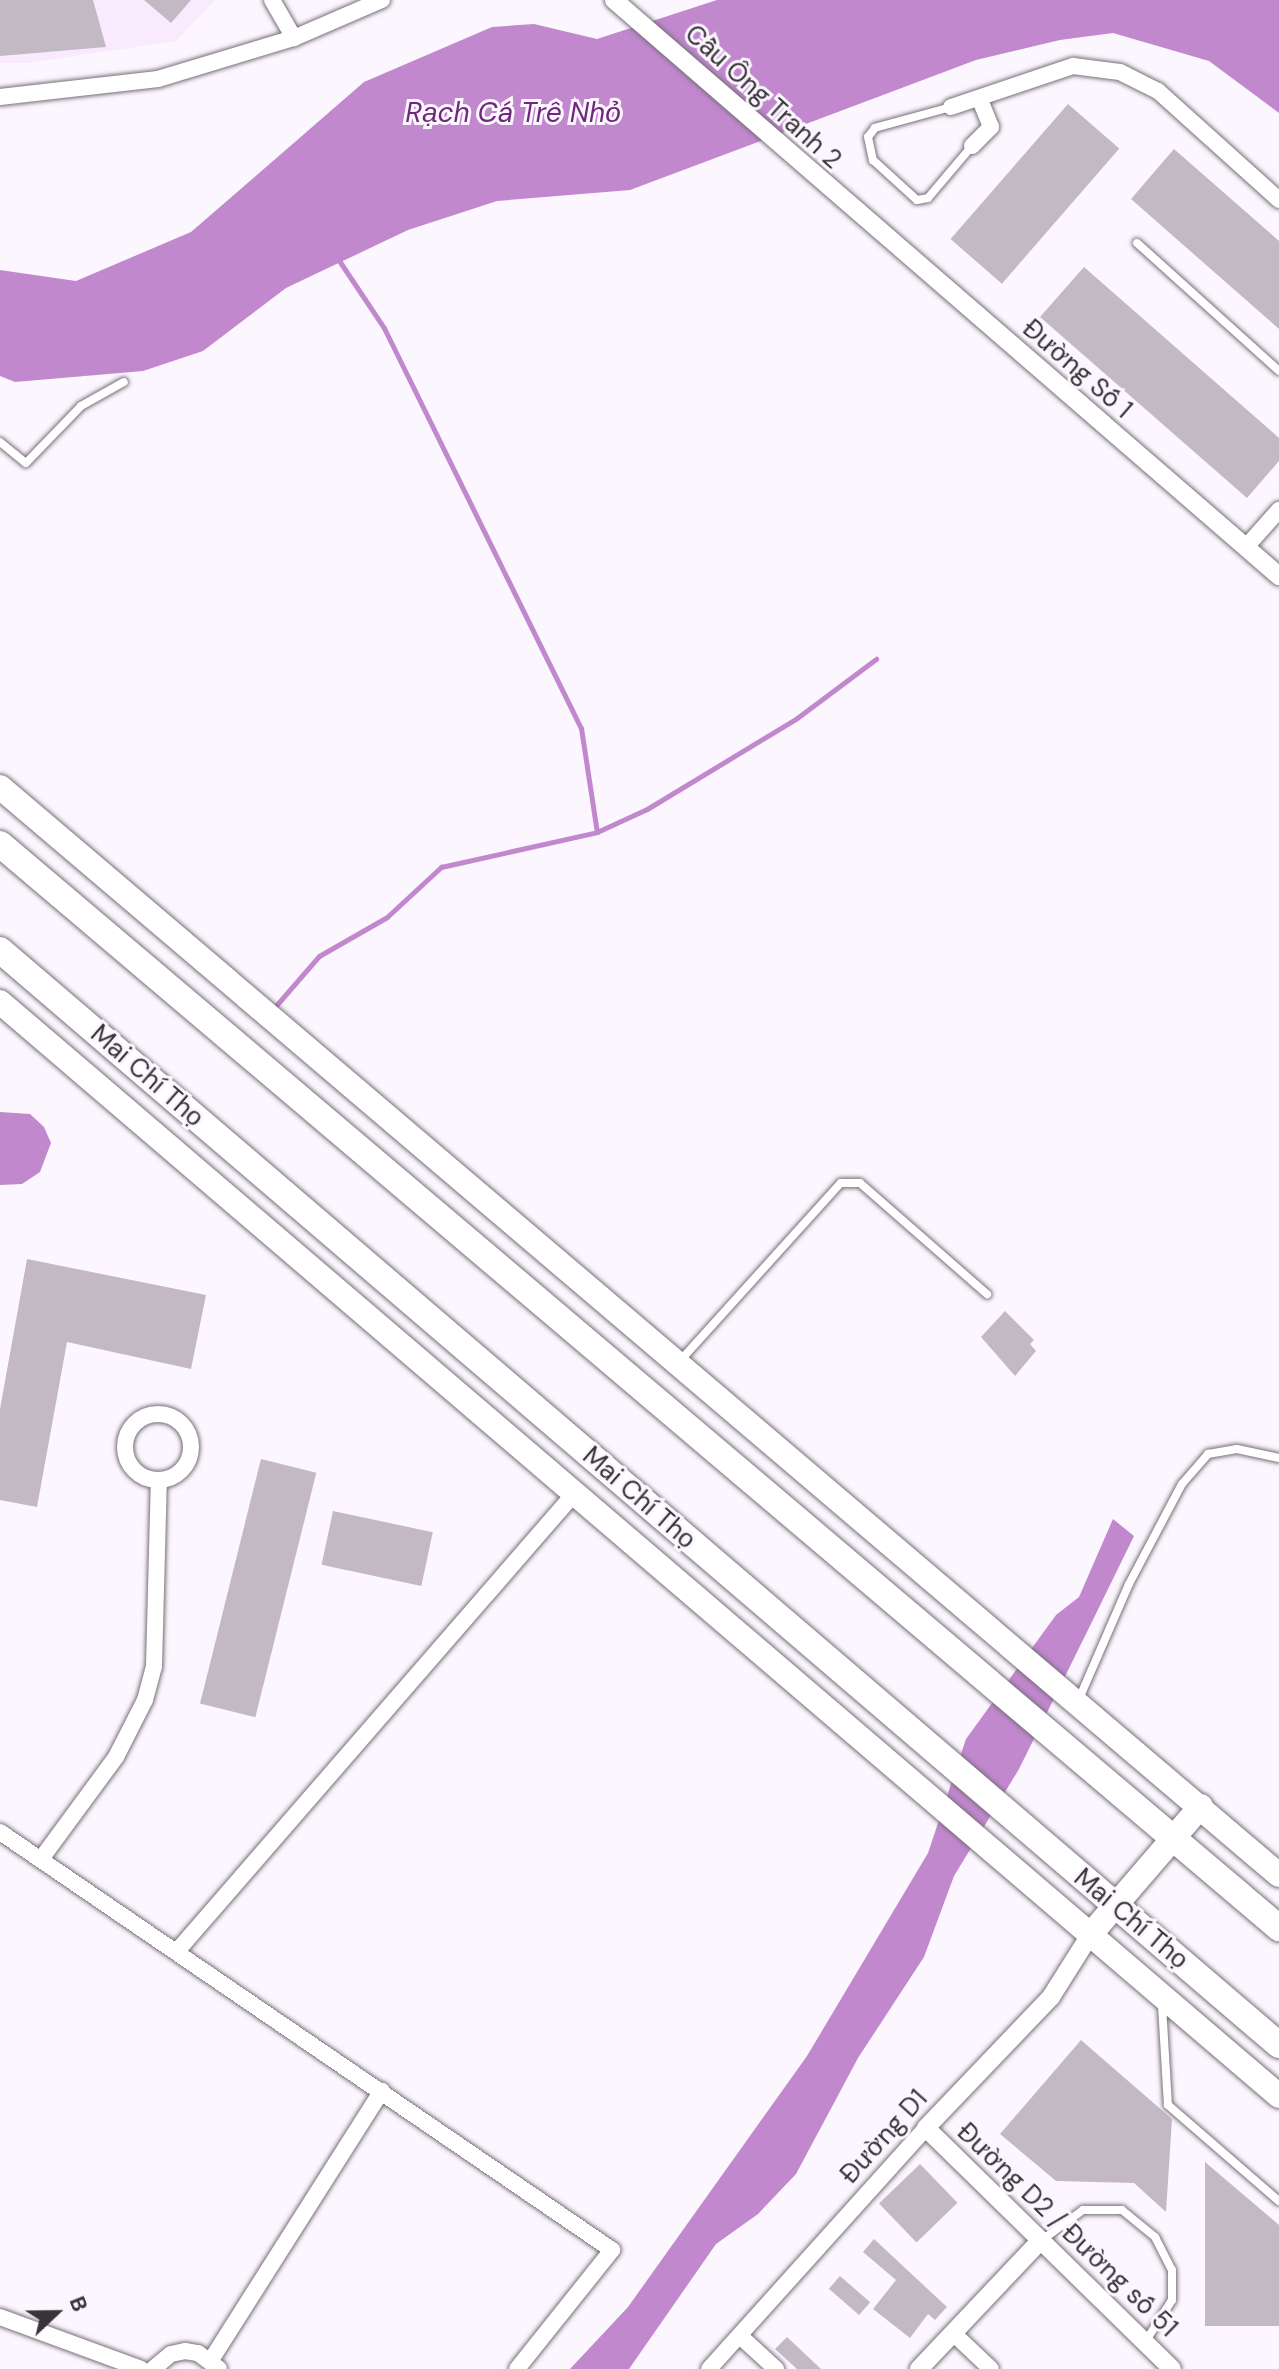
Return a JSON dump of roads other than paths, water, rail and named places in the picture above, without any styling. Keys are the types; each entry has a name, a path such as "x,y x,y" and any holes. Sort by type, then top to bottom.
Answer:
{"highway":[{"path":"0,844 1279,1928"},
{"name":"Mai Chí Thọ","path":"0,950 1279,2045"}],"main road":[{"path":"0,787 1279,1875"},
{"name":"Mai Chí Thọ","path":"0,1002 1279,2096"},
{"path":"1090,1935 1201,1806"}],"street":[{"path":"272,0 294,38"},
{"path":"0,97 158,79 294,38 382,0"},
{"name":"Cầu Ông Tranh 2","path":"614,0 842,201"},
{"path":"951,107 1073,66 1120,72 1158,91 1279,200"},
{"path":"972,146 991,127 979,98"},
{"name":"Đường Số 1","path":"842,201 1279,576"},
{"path":"1246,547 1279,510"},
{"path":"152,1414 164,1414 185,1427 192,1450 181,1472 159,1480 136,1471 125,1450 132,1427 152,1414"},
{"path":"41,1859 116,1757 145,1700 154,1666 159,1480"},
{"path":"178,1950 573,1495"},
{"path":"0,1832 178,1950 612,2250 517,2369"},
{"name":"Đường D1","path":"709,2369 926,2128 1051,1997 1090,1935"},
{"path":"153,2369 171,2354 185,2351 215,2365 382,2091"},
{"name":"Đường D2 / Đường số 51","path":"926,2128 1038,2243 1172,2369"},
{"path":"919,2369 1038,2243"},
{"path":"0,2317 141,2369"},
{"path":"953,2333 991,2369"},
{"path":"740,2336 776,2369"}],"lane":[{"path":"951,107 875,128 868,137 873,160 917,200 928,198 972,146"},
{"path":"1137,243 1279,371"},
{"path":"0,442 26,463 81,406 124,382"},
{"path":"678,1363 834,1186 847,1181 860,1183 987,1294"},
{"path":"1078,1702 1129,1584 1182,1484 1208,1454 1237,1449 1279,1458"},
{"path":"1161,1996 1168,2105 1279,2201"},
{"path":"1038,2243 1083,2210 1122,2210 1155,2237 1172,2270 1172,2300 1144,2343"}],"water":[{"name":"Rạch Cá Trê Nhỏ","path":"717,0 1279,0 1279,113 1209,61 1113,33 1060,40 976,60 630,190 497,201 408,230 286,288 203,351 143,371 15,382 0,376 0,270 76,281 191,232 364,82 492,27 534,24 597,39"},
{"path":"0,1112 30,1114 44,1127 51,1143 40,1172 22,1184 0,1185"},
{"path":"1113,1519 1134,1536 1019,1769 954,1876 924,1957 858,2058 796,2174 758,2214 716,2244 629,2369 570,2369 628,2307 807,2056 928,1853 966,1739 1056,1615 1079,1597"}],"waterway":[{"path":"340,262 384,328 581,728 597,832"},
{"path":"273,1009 319,956 387,917 441,867 597,832 647,809 797,718 876,659"}]}
